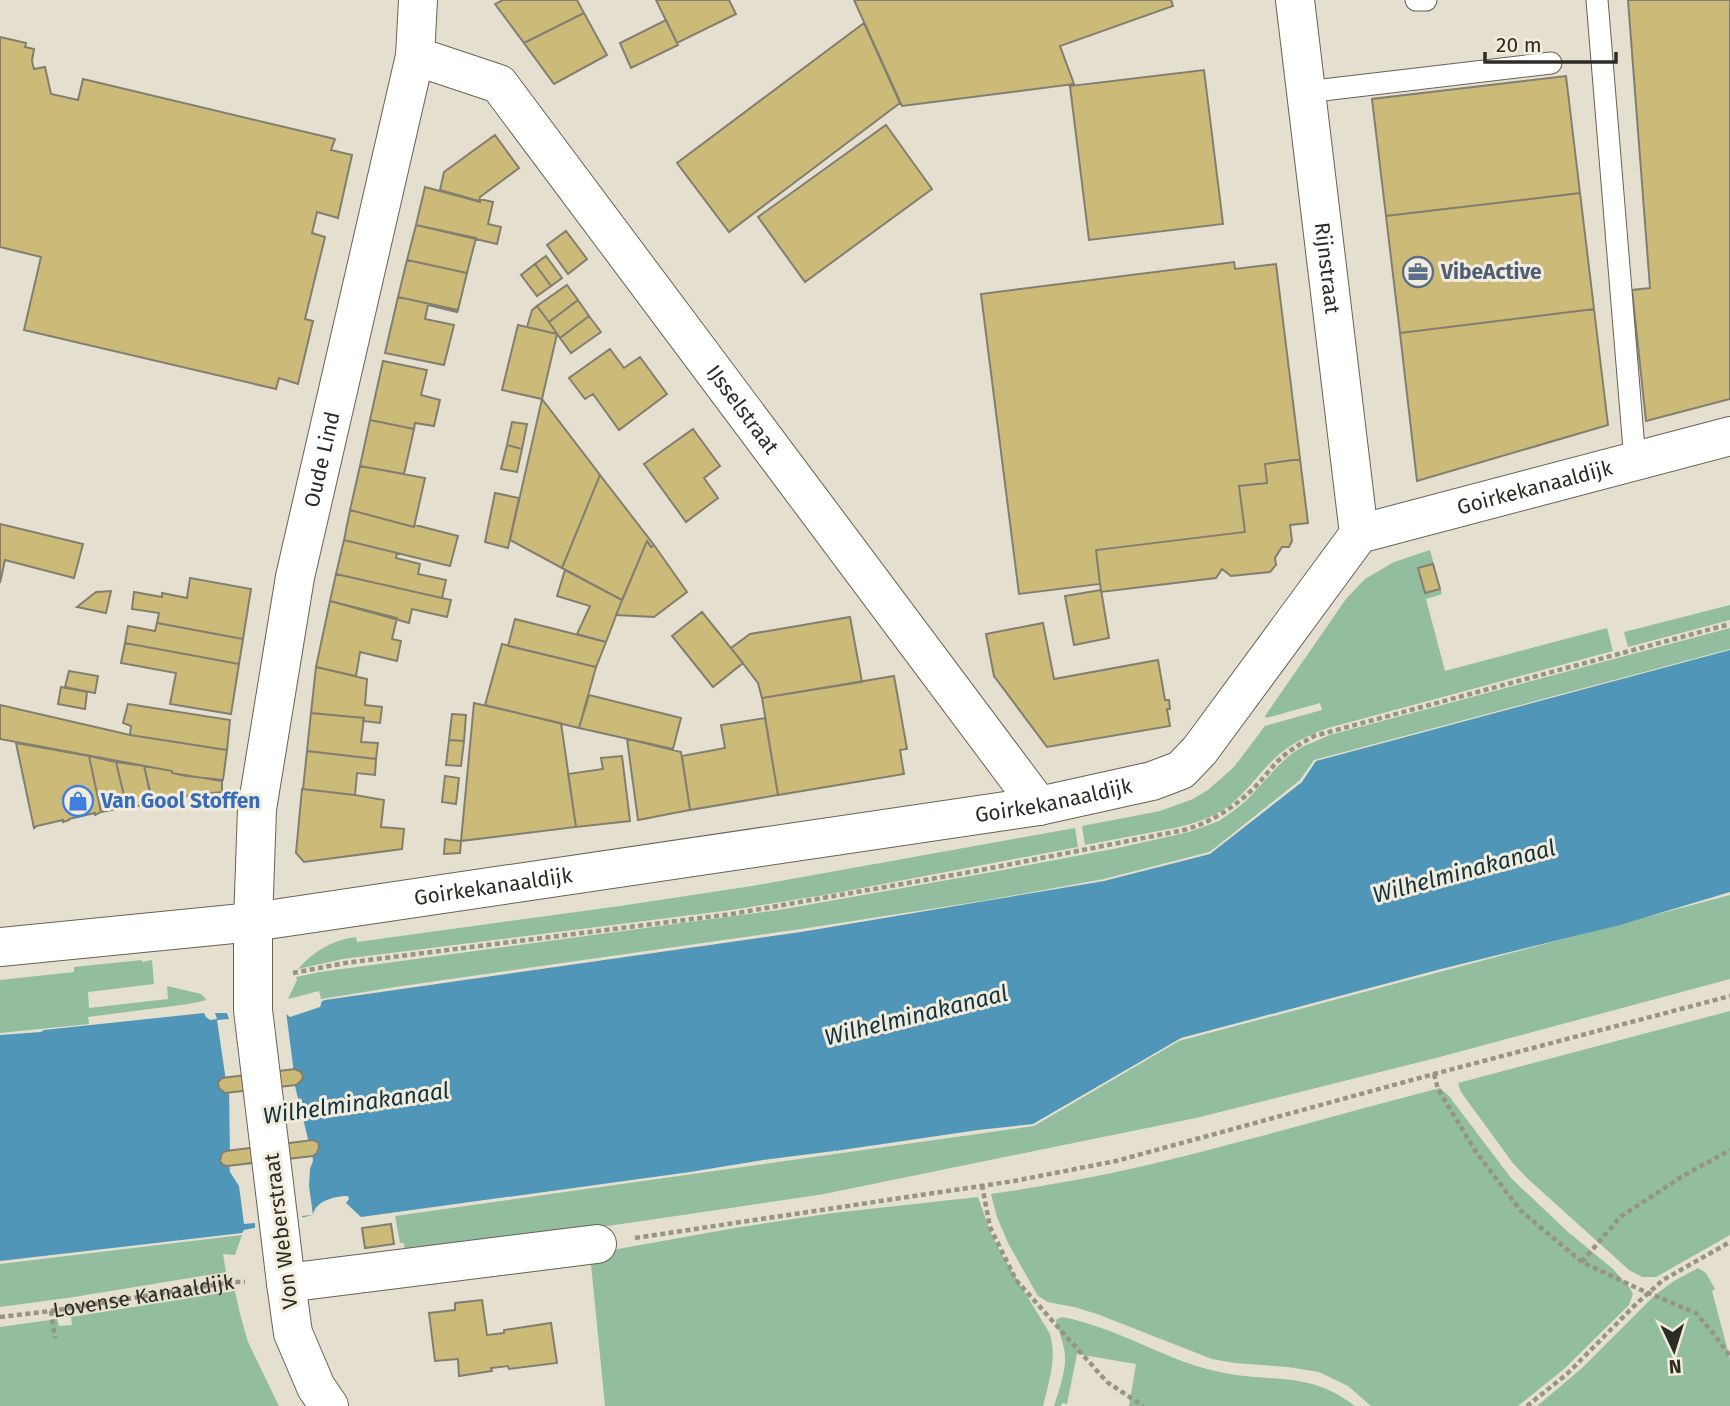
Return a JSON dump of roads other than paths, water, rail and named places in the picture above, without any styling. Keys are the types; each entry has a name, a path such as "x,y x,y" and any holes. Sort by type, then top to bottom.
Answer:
{"street":[{"name":"Oude Lind","path":"253,922 257,809 295,578 415,56 418,0"},
{"name":"Rijnstraat","path":"1295,0 1359,534"},
{"name":"IJsselstraat","path":"415,56 499,84 1039,807"},
{"name":"Goirkekanaaldijk","path":"253,922 1039,807 1152,781 1181,770 1200,750 1359,534 1730,436"},
{"path":"0,947 253,922"},
{"name":"Von Weberstraat","path":"253,922 253,1010 293,1333 316,1387 329,1406"},
{"path":"286,1283 597,1244"}],"lane":[{"path":"1416,0 1426,0"},
{"path":"1597,0 1634,461"},
{"path":"1306,92 1551,63"}],"water":[{"name":"Wilhelminakanaal","path":"1730,650 1730,892 1620,925 1181,1038 1033,1124 361,1217 346,1203 348,1196 343,1196 317,1206 313,1215 244,1230 242,1233 0,1261 0,1035 204,1013 210,1020 217,1019 215,1013 286,1014 290,1017 320,1007 325,1000 801,932 1104,881 1210,854 1302,782 1316,761","holes":["295,1069 302,1076 302,1080 296,1085 225,1093 219,1088 218,1082 222,1078","313,1140 318,1142 319,1147 313,1156 227,1166 220,1161 222,1153 226,1151"]}],"place":[{"name":"VibeActive","path":"1418,272"},
{"name":"Van Gool Stoffen","path":"78,801"}]}
